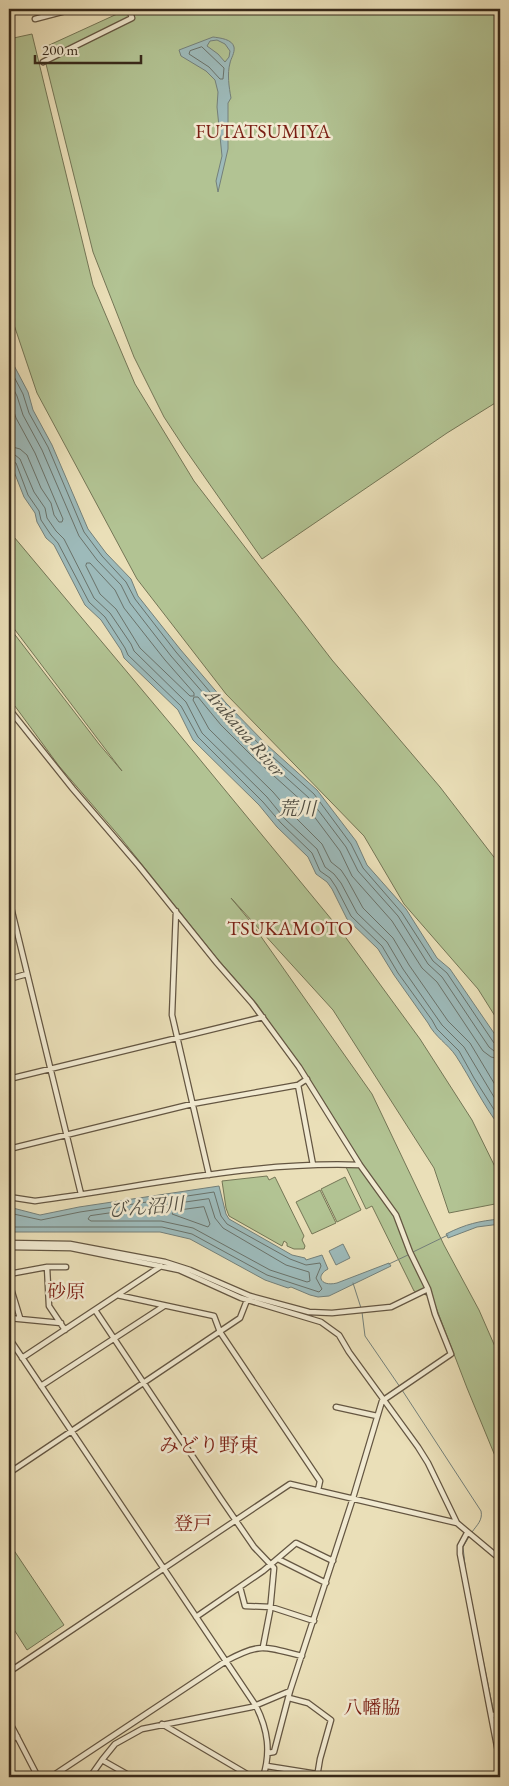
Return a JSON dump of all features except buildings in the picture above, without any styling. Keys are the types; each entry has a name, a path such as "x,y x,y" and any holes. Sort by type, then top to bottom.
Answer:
{"street":[{"path":"35,19 73,9"},
{"path":"43,62 132,18 129,9"},
{"path":"9,709 73,789 176,910 262,1017 307,1079 360,1165 396,1215 410,1252 428,1289 436,1317 451,1354 384,1398 377,1416 354,1498 290,1691 274,1752 268,1753"},
{"path":"9,899 80,1194"},
{"path":"176,910 172,1015 209,1175"},
{"path":"9,979 27,974"},
{"path":"9,1079 262,1017"},
{"path":"9,1149 192,1104 298,1085 307,1079"},
{"path":"298,1085 313,1164"},
{"path":"9,1197 35,1201 209,1175 313,1164 360,1165"},
{"path":"9,1243 70,1244 165,1262 190,1270 250,1296 309,1312 332,1313 391,1307 428,1289"},
{"path":"9,1246 71,1248 185,1272 247,1300 312,1318 328,1327 339,1335 428,1463 457,1523 500,1559"},
{"path":"22,1358 161,1266"},
{"path":"47,1267 48,1306 65,1330"},
{"path":"9,1274 47,1267 66,1267"},
{"path":"9,1282 20,1318"},
{"path":"117,1295 214,1316 220,1332 320,1481 318,1490"},
{"path":"9,1474 240,1318 247,1300"},
{"path":"41,1386 44,1386 164,1306"},
{"path":"95,1310 235,1520 254,1547 274,1569 271,1608 263,1647"},
{"path":"9,1318 61,1323"},
{"path":"9,1338 256,1706 266,1729 268,1753 267,1766 263,1777"},
{"path":"336,1407 377,1416"},
{"path":"9,1672 290,1484 457,1523"},
{"path":"467,1533 460,1546 460,1554 495,1715 500,1762"},
{"path":"196,1617 278,1559 296,1543 333,1561"},
{"path":"278,1559 326,1583"},
{"path":"240,1587 245,1606 271,1608 314,1621"},
{"path":"51,1777 135,1720 243,1651 263,1647 302,1656"},
{"path":"90,1777 115,1744 142,1729 256,1706 290,1691"},
{"path":"289,1698 308,1703 330,1720 317,1776"},
{"path":"9,1720 38,1777"},
{"path":"135,1720 142,1729"},
{"path":"162,1724 252,1777"},
{"path":"9,1741 17,1736"},
{"path":"102,1760 132,1777"},
{"path":"267,1766 317,1776 336,1777"},
{"path":"283,1777 284,1769"}],"green space":[{"path":"128,9 379,9 381,12 380,9 500,9 500,400 447,433 262,559 164,417 134,357 93,252 46,64 45,47"},
{"path":"32,34 93,285 135,384 194,481 332,660 440,787 500,865 500,1024 478,989 404,904 364,836 226,694 137,579 37,393 9,310 9,39"},
{"path":"9,531 341,931 420,1039 472,1120 500,1177 500,1203 449,1213 434,1168 333,1010 231,898 250,921 372,1094 444,1245 479,1310 500,1358 500,1468 432,1297 414,1291 372,1206 366,1209 346,1167 361,1163 324,1102 257,1004 59,766 9,698 9,627 122,771 9,622"},
{"path":"267,1176 269,1180 275,1177 304,1236 302,1240 305,1246 304,1249 294,1249 287,1246 287,1243 284,1241 282,1246 229,1216 222,1181"},
{"path":"345,1177 361,1210 337,1222 321,1189"},
{"path":"320,1190 336,1223 312,1234 296,1202"},
{"path":"9,1543 64,1625 27,1650 13,1628 9,1630"}],"water":[{"path":"213,37 231,42 234,47 229,72 231,98 228,103 228,149 218,192 216,181 222,156 217,107 218,92 215,80 206,71 181,56 179,50","holes":["217,40 225,44 230,51 229,57 225,62 207,46 210,41"]},
{"name":"荒川","path":"9,356 28,392 33,410 52,445 88,529 106,553 131,579 138,596 226,703 267,745 317,790 356,841 367,865 406,909 437,958 450,969 496,1036 500,1044 500,1127 456,1056 431,1028 378,949 347,919 332,889 327,882 316,874 308,857 277,827 259,805 193,740 178,710 124,658 121,650 101,620 85,605 54,545 46,538 37,522 35,513 24,497 9,459"},
{"name":"びん沼川","path":"219,1186 229,1219 292,1255 305,1258 306,1260 322,1255 328,1269 321,1278 324,1282 337,1283 389,1263 391,1266 329,1296 318,1297 265,1280 190,1239 160,1232 9,1232 9,1207 40,1215 79,1207"},
{"path":"500,1219 500,1224 477,1227 448,1238 446,1234 473,1224"},
{"path":"343,1244 350,1258 336,1265 329,1251"}],"waterway":[{"path":"413,1252 448,1235"},
{"path":"389,1264 410,1254"},
{"path":"353,1283 361,1308"},
{"path":"362,1312 365,1336 400,1387"},
{"path":"402,1390 481,1511 478,1525 472,1532"},
{"path":"466,1574 463,1547 470,1535"},
{"path":"468,1585 494,1714"},
{"path":"495,1718 500,1746"},
{"path":"30,1757 34,1765"}],"district":[{"name":"FUTATSUMIYA","path":"263,131"},
{"name":"TSUKAMOTO","path":"290,928"},
{"name":"砂原","path":"66,1291"},
{"name":"みどり野東","path":"209,1445"},
{"name":"登戸","path":"193,1523"},
{"name":"八幡脇","path":"372,1707"}],"water label":[{"name":"Arakawa River","path":"245,732"}]}
